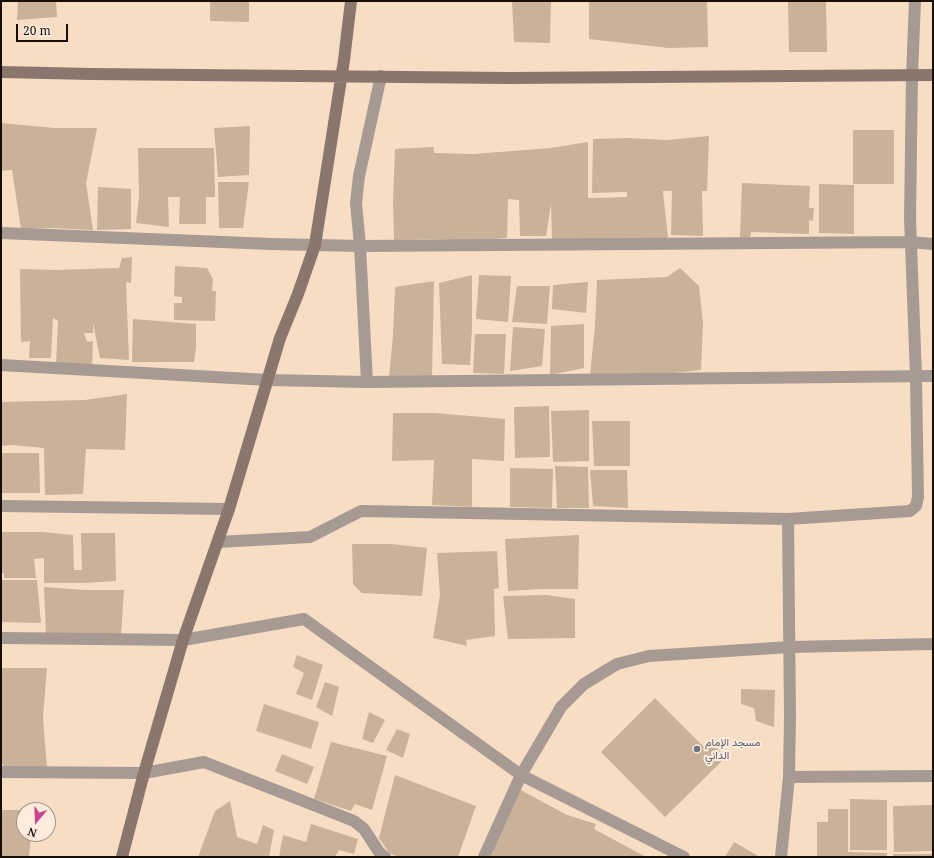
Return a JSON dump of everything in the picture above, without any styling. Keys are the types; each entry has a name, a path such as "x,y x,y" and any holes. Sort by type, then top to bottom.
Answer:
{"street":[{"path":"122,857 144,774 183,640 229,509 280,338 298,294 315,245 342,76 351,1"},
{"path":"218,542 310,536 361,511 788,518 910,511 916,506 918,497 916,376 910,218 912,75 916,1"},
{"path":"1,72 517,78 933,75"},
{"path":"367,382 360,246 356,203 359,176 381,76"},
{"path":"1,234 360,246 911,242 933,244"},
{"path":"1,365 268,380 367,382 933,376"},
{"path":"1,506 229,509"},
{"path":"781,857 789,777 790,647 788,518"},
{"path":"1,638 183,640 304,619 521,775 684,857"},
{"path":"484,857 521,775 561,707 584,684 617,664 650,656 790,647 933,644"},
{"path":"1,772 144,774 204,762 354,821 364,829 379,852 385,857"},
{"path":"789,777 933,776"}],"building":[{"path":"18,1 56,1 57,17 17,20"},
{"path":"210,1 249,1 249,22 210,21"},
{"path":"512,1 551,1 550,43 514,42"},
{"path":"589,1 707,1 708,47 668,48 589,39"},
{"path":"788,1 826,1 827,52 789,52"},
{"path":"1,123 54,128 97,128 86,183 93,230 53,228 21,229 12,170 1,171"},
{"path":"250,126 249,175 218,177 214,128"},
{"path":"853,130 894,130 894,184 853,184"},
{"path":"709,136 707,191 702,191 703,236 671,235 672,191 663,191 668,238 552,240 551,204 546,236 520,236 519,200 508,199 507,238 473,241 432,239 394,240 393,202 395,149 434,147 434,153 474,154 551,148 588,142 588,198 627,197 627,192 592,193 593,139 628,138 667,140"},
{"path":"138,148 214,148 215,197 206,197 206,224 179,224 180,197 168,197 169,227 136,223 139,197"},
{"path":"218,182 249,182 243,228 219,228"},
{"path":"742,183 810,186 809,208 814,208 813,221 809,220 809,234 751,232 750,238 740,237"},
{"path":"819,184 854,185 854,234 819,233"},
{"path":"98,187 131,189 131,229 97,230"},
{"path":"132,257 131,283 126,282 129,360 100,358 93,323 93,333 84,333 87,342 93,341 92,368 56,366 58,321 53,318 51,358 29,358 30,341 21,342 20,269 55,270 119,268 122,258"},
{"path":"175,266 207,268 213,279 212,291 216,291 215,321 174,320 174,303 182,303 182,297 174,296"},
{"path":"680,268 699,286 703,324 701,370 664,374 590,375 595,326 597,280 667,277"},
{"path":"472,275 470,365 442,364 439,283"},
{"path":"479,275 511,276 508,322 476,319"},
{"path":"434,281 432,377 389,377 395,287"},
{"path":"588,282 586,313 552,309 553,285"},
{"path":"517,286 550,286 547,324 512,322"},
{"path":"133,319 196,324 196,348 194,362 132,362"},
{"path":"584,324 584,368 550,375 551,326"},
{"path":"513,327 545,329 542,366 510,371"},
{"path":"475,334 506,334 504,374 473,373"},
{"path":"127,394 125,450 86,449 83,494 45,495 44,448 11,445 1,446 1,402 85,400"},
{"path":"549,406 550,457 515,458 514,407"},
{"path":"589,410 589,461 553,462 551,411"},
{"path":"393,413 435,413 505,419 504,461 472,459 472,507 432,505 434,460 392,461"},
{"path":"592,421 630,421 630,466 594,466"},
{"path":"1,453 39,453 40,493 1,493"},
{"path":"555,466 588,467 589,508 557,508"},
{"path":"510,468 553,469 552,508 510,507"},
{"path":"590,470 627,470 628,508 593,506"},
{"path":"1,532 43,532 73,535 74,570 82,570 81,533 115,533 116,581 44,583 44,558 34,559 36,578 4,578 4,573 1,573"},
{"path":"579,535 578,589 508,591 505,539"},
{"path":"352,544 391,544 427,548 422,596 362,593 353,584"},
{"path":"497,551 499,588 494,589 495,636 466,640 467,646 433,638 440,595 437,553"},
{"path":"1,580 37,580 41,623 1,622"},
{"path":"44,587 85,590 124,590 121,636 46,636"},
{"path":"546,595 575,599 575,638 508,639 503,596"},
{"path":"297,655 323,665 312,700 296,694 304,673 293,667"},
{"path":"1,668 47,668 43,717 47,769 4,767 1,763"},
{"path":"325,682 339,687 332,716 316,707"},
{"path":"741,689 775,690 774,727 756,721 754,708 741,704"},
{"path":"655,698 705,748 708,740 726,757 665,817 601,752"},
{"path":"264,704 319,722 311,749 256,731"},
{"path":"369,712 385,720 373,743 362,739"},
{"path":"397,729 410,734 403,758 386,750"},
{"path":"331,742 387,756 372,810 355,804 351,811 314,799"},
{"path":"282,754 314,767 307,784 275,771"},
{"path":"395,775 476,806 458,857 400,857 390,854 379,838"},
{"path":"517,788 567,815 596,824 594,829 646,857 491,857"},
{"path":"850,799 887,800 887,850 850,850"},
{"path":"230,801 237,837 257,844 263,825 274,830 269,857 198,857 215,811"},
{"path":"933,805 933,851 894,852 893,806"},
{"path":"828,809 848,809 848,852 887,853 887,857 817,857 817,822 828,822"},
{"path":"1,810 16,810 16,842 30,842 29,857 1,857"},
{"path":"311,824 358,839 354,854 339,850 335,857 279,857 283,835 306,842"},
{"path":"734,842 760,857 725,857"},
{"path":"893,854 933,854 933,857 893,857"}],"place":[{"name":"مسجد الإمام الداني","path":"697,749"}]}
